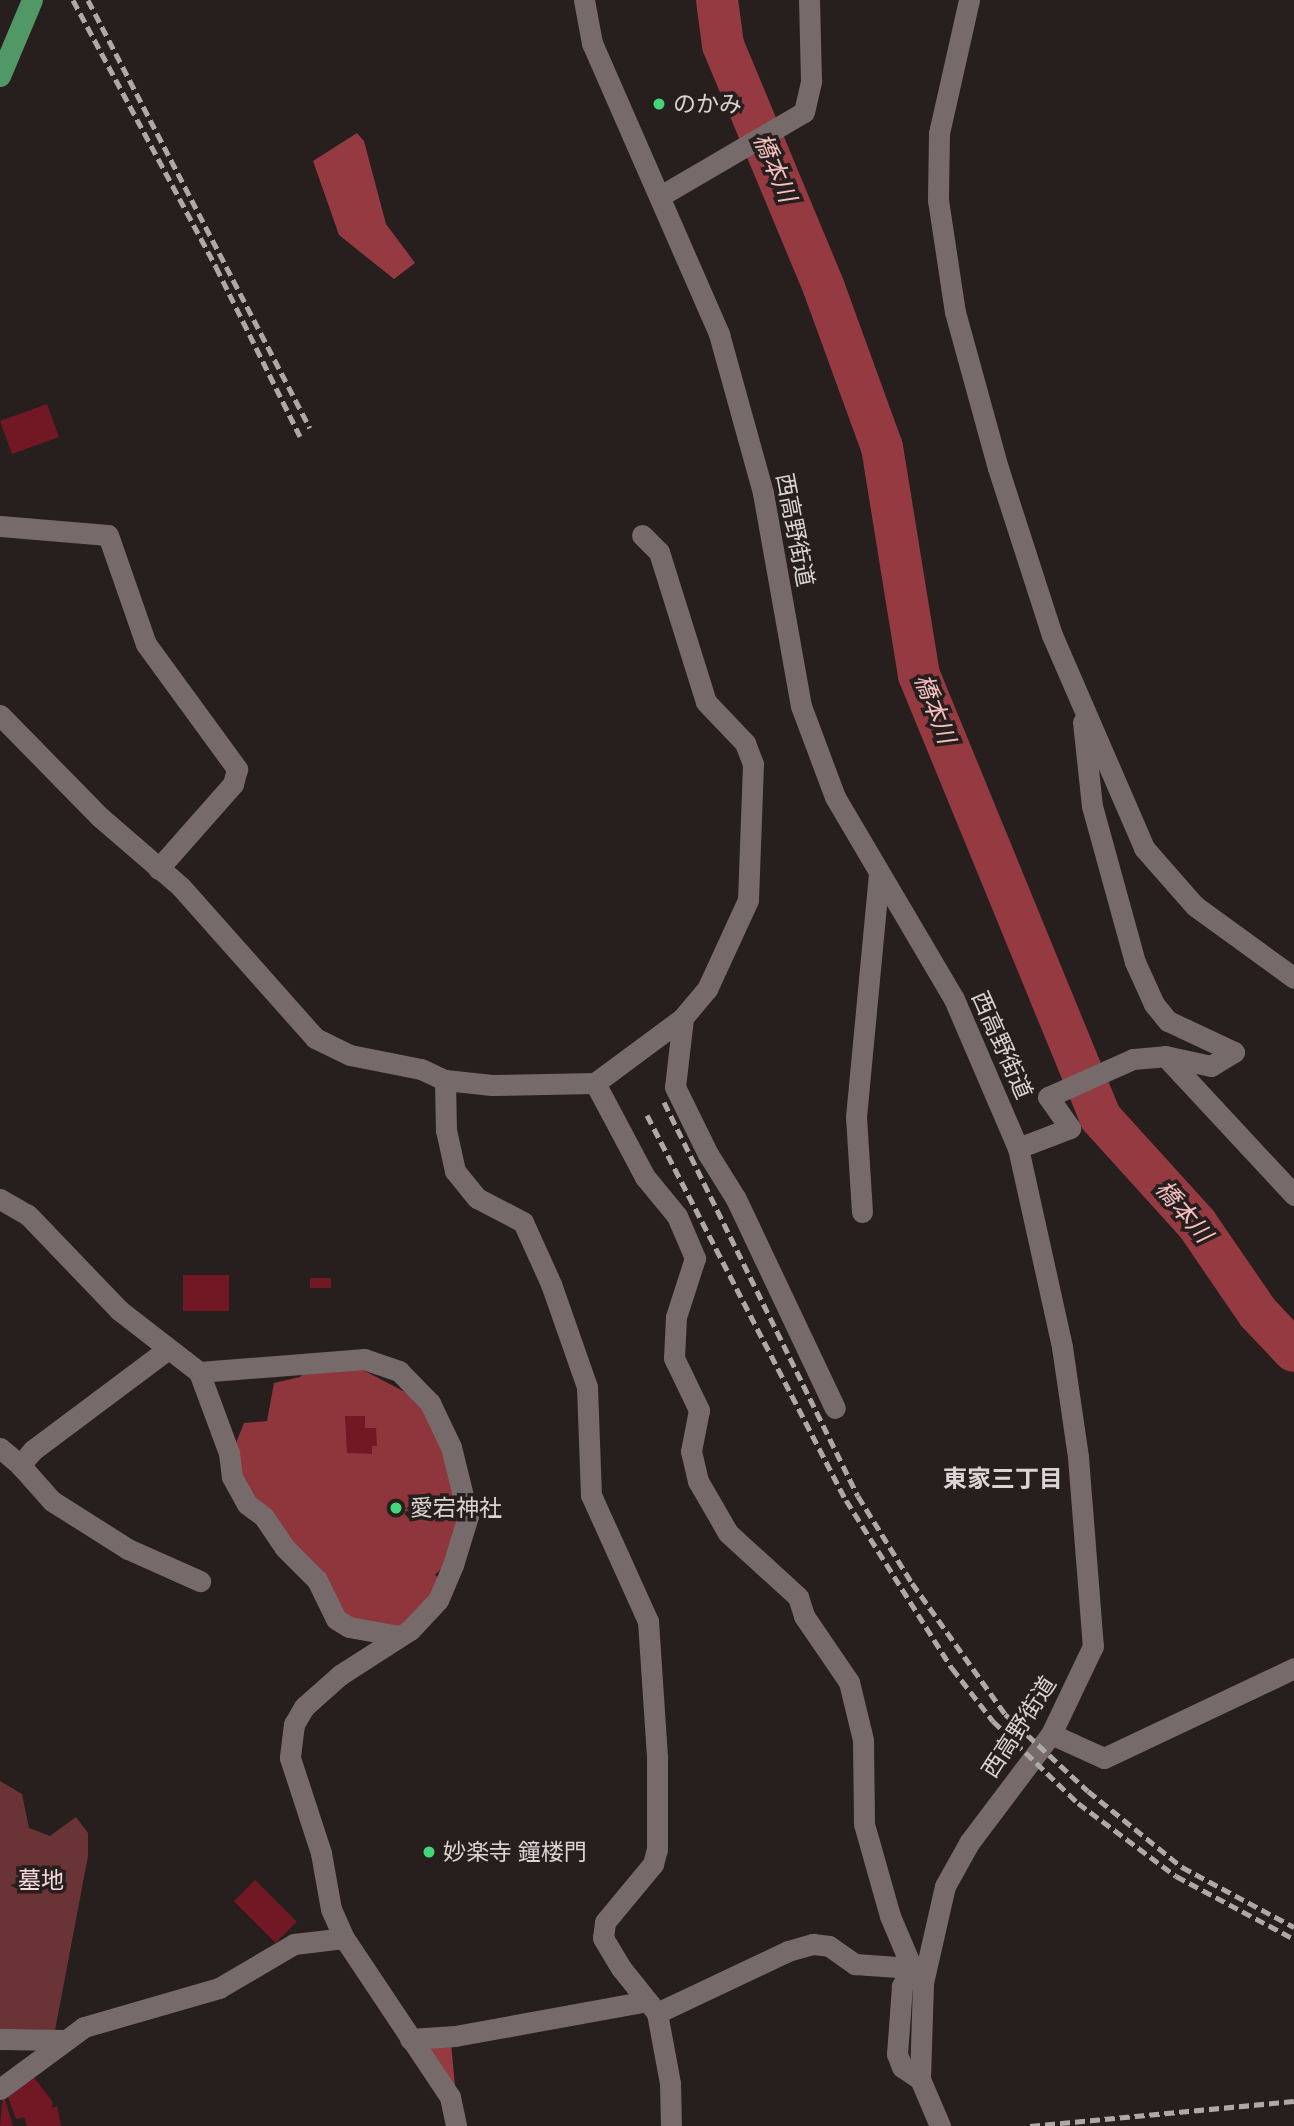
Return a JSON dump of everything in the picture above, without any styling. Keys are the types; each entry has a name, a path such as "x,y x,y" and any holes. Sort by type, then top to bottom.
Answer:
{"highway":[{"path":"0,76 32,0"}],"street":[{"name":"西高野街道","path":"584,0 593,43 662,195 719,334 763,493 801,706 835,797 954,999 1018,1148 1062,1347 1078,1457 1093,1646 1077,1688 1051,1734 969,1843 946,1886 918,1974 920,2079 940,2126"},
{"path":"662,195 701,176 804,112 811,81 809,0"},
{"path":"969,0 939,133 938,200 955,312 1031,571 1082,705 1144,848 1195,906 1294,978"},
{"path":"0,526 108,535 146,644 163,672 237,769 233,784 158,869"},
{"path":"0,715 158,869 181,887 316,1038 350,1055 421,1069 445,1080 492,1085 595,1083 683,1018 707,989 748,900 753,764 745,743 706,702 681,610 659,552 642,535"},
{"path":"1018,1148 1070,1128 1048,1097 1133,1059 1165,1056 1211,1066 1234,1052 1168,1021 1154,1004 1135,962 1092,806 1082,705"},
{"path":"862,1212 856,1117 879,873"},
{"path":"683,1018 675,1087 736,1199 835,1408"},
{"path":"1165,1056 1294,1195"},
{"path":"445,1080 446,1130 455,1171 477,1198 523,1222 551,1284 587,1387 590,1495 648,1621 657,1757 657,1849 653,1864 605,1922 603,1938 652,2007 670,2083 671,2126"},
{"path":"595,1083 645,1177 677,1216 695,1258 674,1337 674,1359 699,1410 691,1451 693,1469 717,1520 798,1597 804,1616 849,1682 863,1740 864,1824 890,1916 918,1974"},
{"path":"4,1207 28,1215 119,1311 199,1372 229,1453 232,1477 247,1504 264,1517 285,1548 317,1580 336,1619 349,1627 399,1636"},
{"path":"20,1465 33,1451 168,1349"},
{"path":"199,1372 364,1359 399,1371 430,1402 451,1447 468,1516 438,1600 399,1636 340,1675 304,1707 290,1743 331,1909 344,1938 450,2097 456,2126"},
{"path":"0,1448 20,1465 51,1501 128,1549 200,1581"},
{"path":"1051,1734 1104,1758 1294,1668"},
{"path":"0,2089 85,2027 219,1988 294,1944 344,1938"},
{"path":"410,2039 455,2036 652,2007 788,1951 813,1944 829,1946 855,1964 918,1974"},
{"path":"0,2039 66,2040"}],"green space":[{"name":"墓地","path":"0,1781 22,1794 29,1828 50,1836 76,1817 88,1833 88,1856 54,2036 0,2036"}],"shaded area":[{"path":"357,133 364,141 386,224 415,263 394,279 339,235 313,161"},
{"path":"309,1369 361,1369 426,1403 464,1516 452,1558 435,1575 443,1581 409,1629 350,1624 250,1504 232,1453 244,1423 267,1421 274,1383 300,1377"},
{"path":"424,2043 451,2043 455,2086"}],"building":[{"path":"47,404 59,437 12,454 0,421"},
{"path":"183,1275 229,1275 229,1311 183,1311"},
{"path":"310,1278 331,1278 331,1288 310,1288"},
{"path":"345,1416 365,1416 365,1428 376,1428 377,1446 372,1446 372,1454 347,1453"},
{"path":"255,1880 297,1922 276,1943 234,1901"},
{"path":"33,2076 52,2101 52,2108 57,2106 61,2126 27,2126 24,2117 16,2119 6,2092"},
{"path":"3,2093 13,2126 0,2126"}],"waterway":[{"name":"橋本川","path":"717,0 723,45 824,288 882,447 919,675 1100,1117 1197,1224 1258,1313 1294,1351"}],"railway":[{"path":"73,0 216,267 300,436"},
{"path":"88,0 310,428"},
{"path":"664,1102 858,1496 912,1583 1005,1714 1088,1791 1182,1867 1294,1927"},
{"path":"647,1115 846,1500 952,1668 993,1721 1078,1803 1176,1876 1294,1939"},
{"path":"1030,2126 1294,2101"}],"place":[{"name":"のかみ","path":"659,104"},
{"name":"愛宕神社","path":"396,1508"},
{"name":"妙楽寺 鐘楼門","path":"429,1852"}],"district":[{"name":"東家三丁目","path":"1003,1480"}]}
